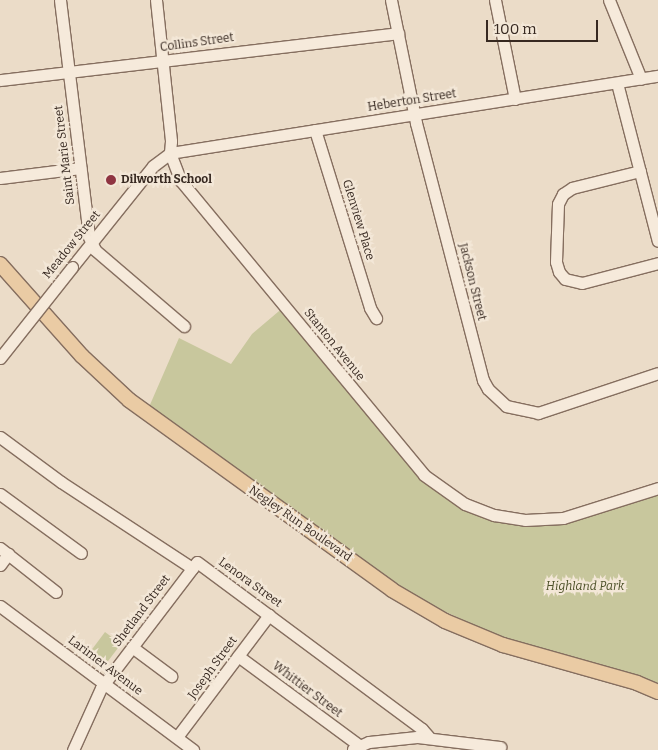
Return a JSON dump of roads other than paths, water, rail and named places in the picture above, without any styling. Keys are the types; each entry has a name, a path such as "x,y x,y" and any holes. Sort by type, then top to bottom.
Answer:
{"main road":[{"name":"Negley Run Boulevard","path":"0,264 82,356 136,406 392,590 445,620 503,645 637,683 658,692"},
{"name":"Negley Run Boulevard","path":"0,275 78,361 124,405 396,600 442,627 500,652 635,689 658,701"}],"street":[{"name":"Saint Marie Street","path":"60,0 80,168 92,243"},
{"name":"Stanton Avenue","path":"156,0 170,154 181,181 432,483 465,504 494,515 525,520 563,518 658,488"},
{"name":"Jackson Street","path":"391,0 414,114 483,380 498,400 523,412 538,413 658,373"},
{"path":"495,0 515,99"},
{"path":"609,0 641,79"},
{"name":"Collins Street","path":"0,80 398,33"},
{"name":"Heberton Street","path":"170,154 658,76"},
{"path":"617,83 640,171 656,222 658,241"},
{"name":"Glenview Place","path":"315,130 370,308 376,318"},
{"name":"Meadow Street","path":"0,358 153,166 170,154"},
{"path":"0,178 80,168"},
{"path":"640,171 572,188 563,194 558,204 556,262 558,272 565,279 582,283 658,263"},
{"path":"92,243 95,250 184,326"},
{"name":"Lenora Street","path":"0,437 61,482 192,568 197,562 269,614 429,737"},
{"path":"0,494 81,553"},
{"path":"0,565 4,551 56,592"},
{"name":"Shetland Street","path":"73,750 105,684 192,568"},
{"name":"Larimer Avenue","path":"1,610 105,684 177,738 188,749"},
{"name":"Joseph Street","path":"177,738 269,614"},
{"path":"132,647 171,676"},
{"name":"Whittier Street","path":"238,656 356,748"},
{"path":"356,748 369,742 429,737 500,747"}],"place":[{"name":"Dilworth School","path":"111,180"}],"park label":[{"name":"Highland Park","path":"585,587"}]}
